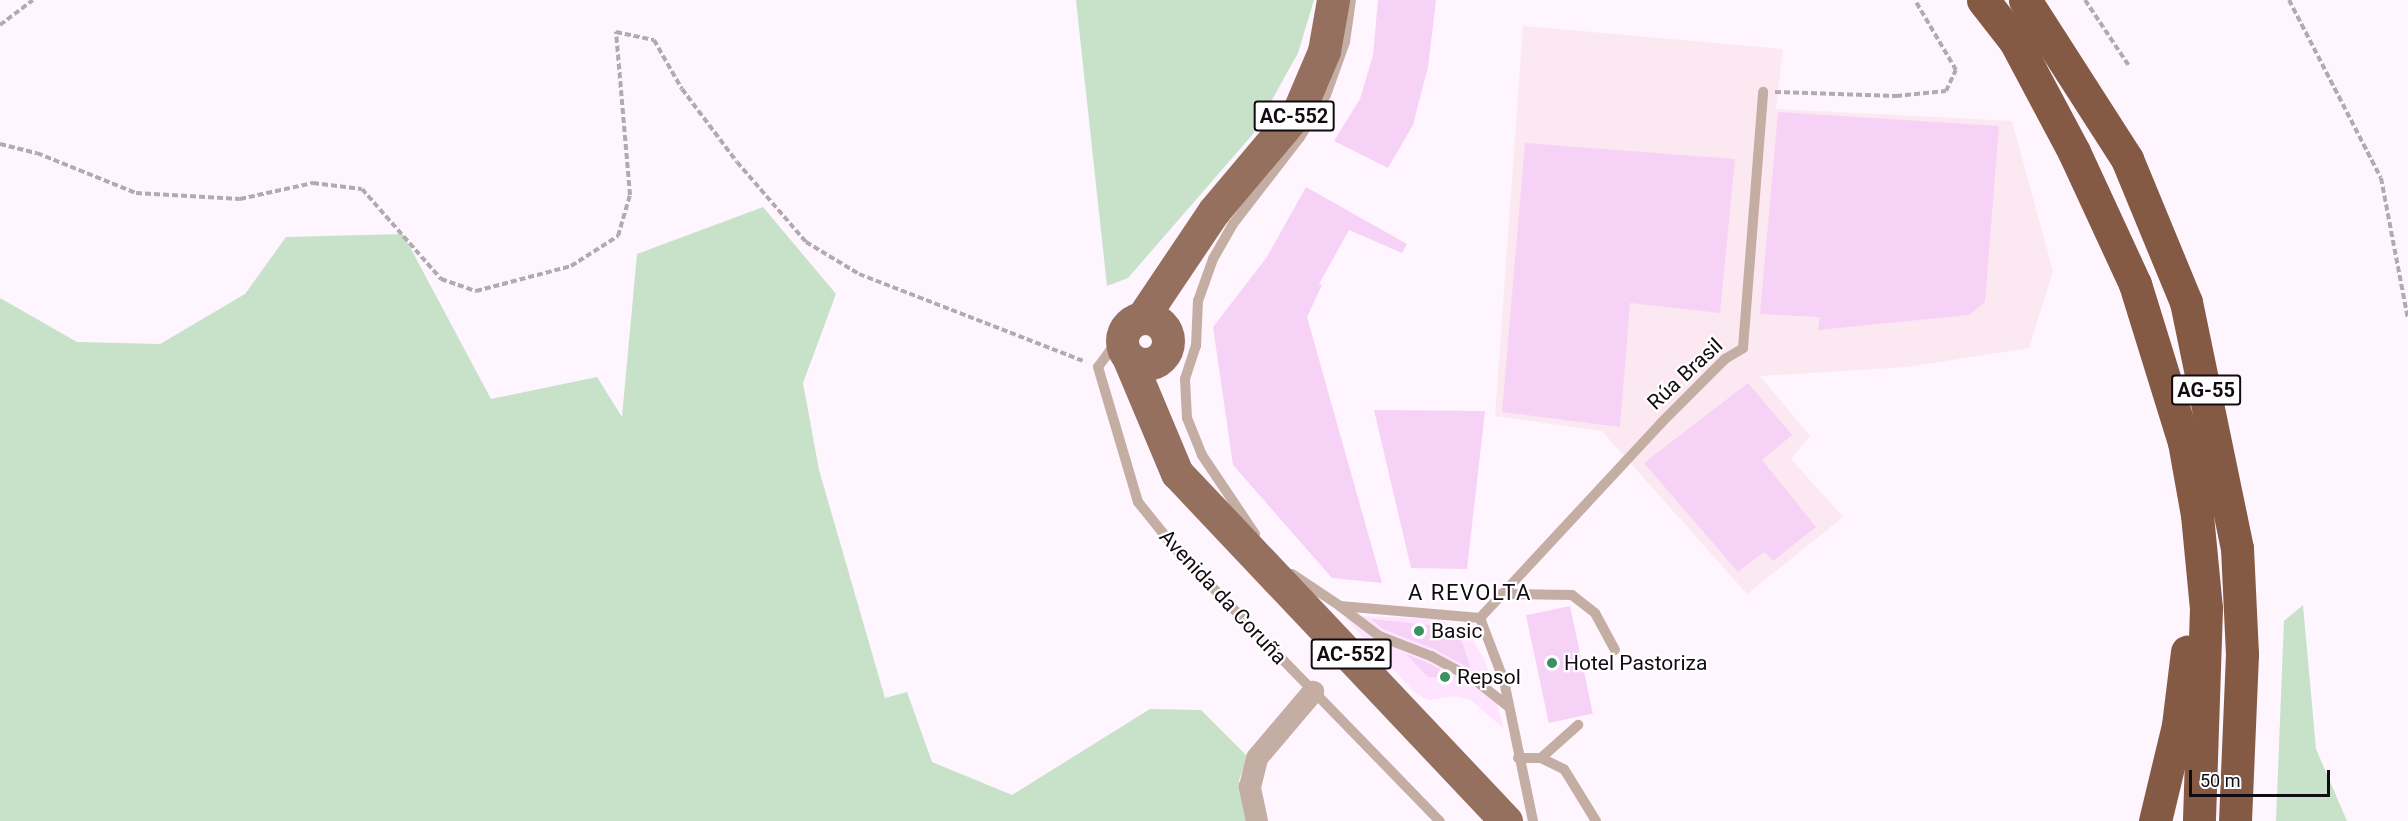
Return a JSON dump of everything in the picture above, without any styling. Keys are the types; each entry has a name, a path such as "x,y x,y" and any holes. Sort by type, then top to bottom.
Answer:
{"highway":[{"name":"AG-55","path":"1983,0 2015,41 2074,152 2135,284 2167,381 2184,442 2197,515 2206,608 2199,821"},
{"name":"AG-55","path":"2025,0 2127,159 2186,302 2237,548 2242,654 2235,821"},
{"path":"2155,821 2178,725 2187,657 2188,587 2167,381"}],"main road":[{"name":"AC-552","path":"1333,0 1324,51 1299,110 1214,211 1142,340 1186,482 1506,821"}],"street":[{"path":"1257,821 1250,787 1257,758 1313,692"}],"lane":[{"path":"1266,548 1202,455 1187,418 1185,379 1196,346 1198,301 1213,259 1233,224 1300,137 1326,95 1345,42 1351,0"},
{"name":"Rúa Brasil","path":"1480,618 1661,423 1725,359 1743,348 1763,92"},
{"path":"1098,367 1142,340"},
{"name":"Avenida da Coruña","path":"1098,367 1138,502 1179,553 1440,821"},
{"path":"1186,482 1295,578 1340,606 1379,636 1431,656 1475,680 1510,707"},
{"path":"1281,563 1295,578"},
{"path":"1502,594 1572,595 1595,613 1615,650"},
{"path":"1340,606 1480,618 1493,647 1510,707 1518,758 1533,821"},
{"path":"1541,758 1578,725"},
{"path":"1518,758 1541,758 1564,769 1596,821"}],"path":[{"path":"0,25 33,0"},
{"path":"1763,92 1896,96 1946,91 1956,70 1915,0"},
{"path":"2085,0 2129,66"},
{"path":"2289,0 2381,178 2408,320"},
{"path":"0,144 37,153 136,193 240,199 313,183 362,189 441,279 476,291 571,266 618,236 630,195 616,33 654,40 682,89 730,153 806,242 859,274 1098,367"}],"shaded area":[{"path":"1523,26 1783,49 1776,109 2012,121 2053,271 2029,348 1907,367 1760,376 1810,436 1791,459 1843,517 1747,594 1602,431 1495,416"},
{"name":"Repsol","path":"1362,616 1440,619 1472,639 1485,660 1504,729 1471,700 1454,696 1429,700 1416,694 1345,618"}],"green space":[{"path":"1076,0 1314,0 1298,53 1253,134 1128,278 1107,286"},
{"path":"763,207 836,294 803,383 819,470 885,698 907,692 932,762 1012,795 1150,709 1201,710 1248,757 1239,780 1248,821 0,821 0,298 77,342 160,344 245,294 286,237 403,234 491,399 597,377 622,417 637,254"},
{"path":"2303,605 2316,749 2347,821 2276,821 2284,621"}],"building":[{"path":"1378,0 1436,0 1428,67 1413,125 1388,168 1334,141 1360,99 1373,55"},
{"path":"1778,112 1999,126 1985,302 1969,315 1818,330 1820,317 1760,314"},
{"path":"1525,143 1735,159 1720,313 1630,303 1620,427 1502,412"},
{"path":"1306,187 1407,244 1402,253 1349,230 1319,284 1322,285 1307,317 1382,583 1332,578 1233,465 1213,327 1267,257"},
{"path":"1748,383 1792,435 1762,460 1816,527 1773,561 1764,552 1738,572 1644,463"},
{"path":"1374,410 1485,411 1467,569 1411,568"},
{"name":"Hotel Pastoriza","path":"1570,606 1593,714 1549,723 1526,615"},
{"path":"1371,619 1448,627 1461,639 1471,669 1434,649 1383,629"},
{"path":"1406,654 1428,663 1456,678 1428,677"}],"place":[{"name":"Basic","path":"1419,631"},
{"name":"Hotel Pastoriza","path":"1552,663"},
{"name":"Repsol","path":"1445,677"}],"district":[{"name":"A REVOLTA","path":"1470,593"}]}
